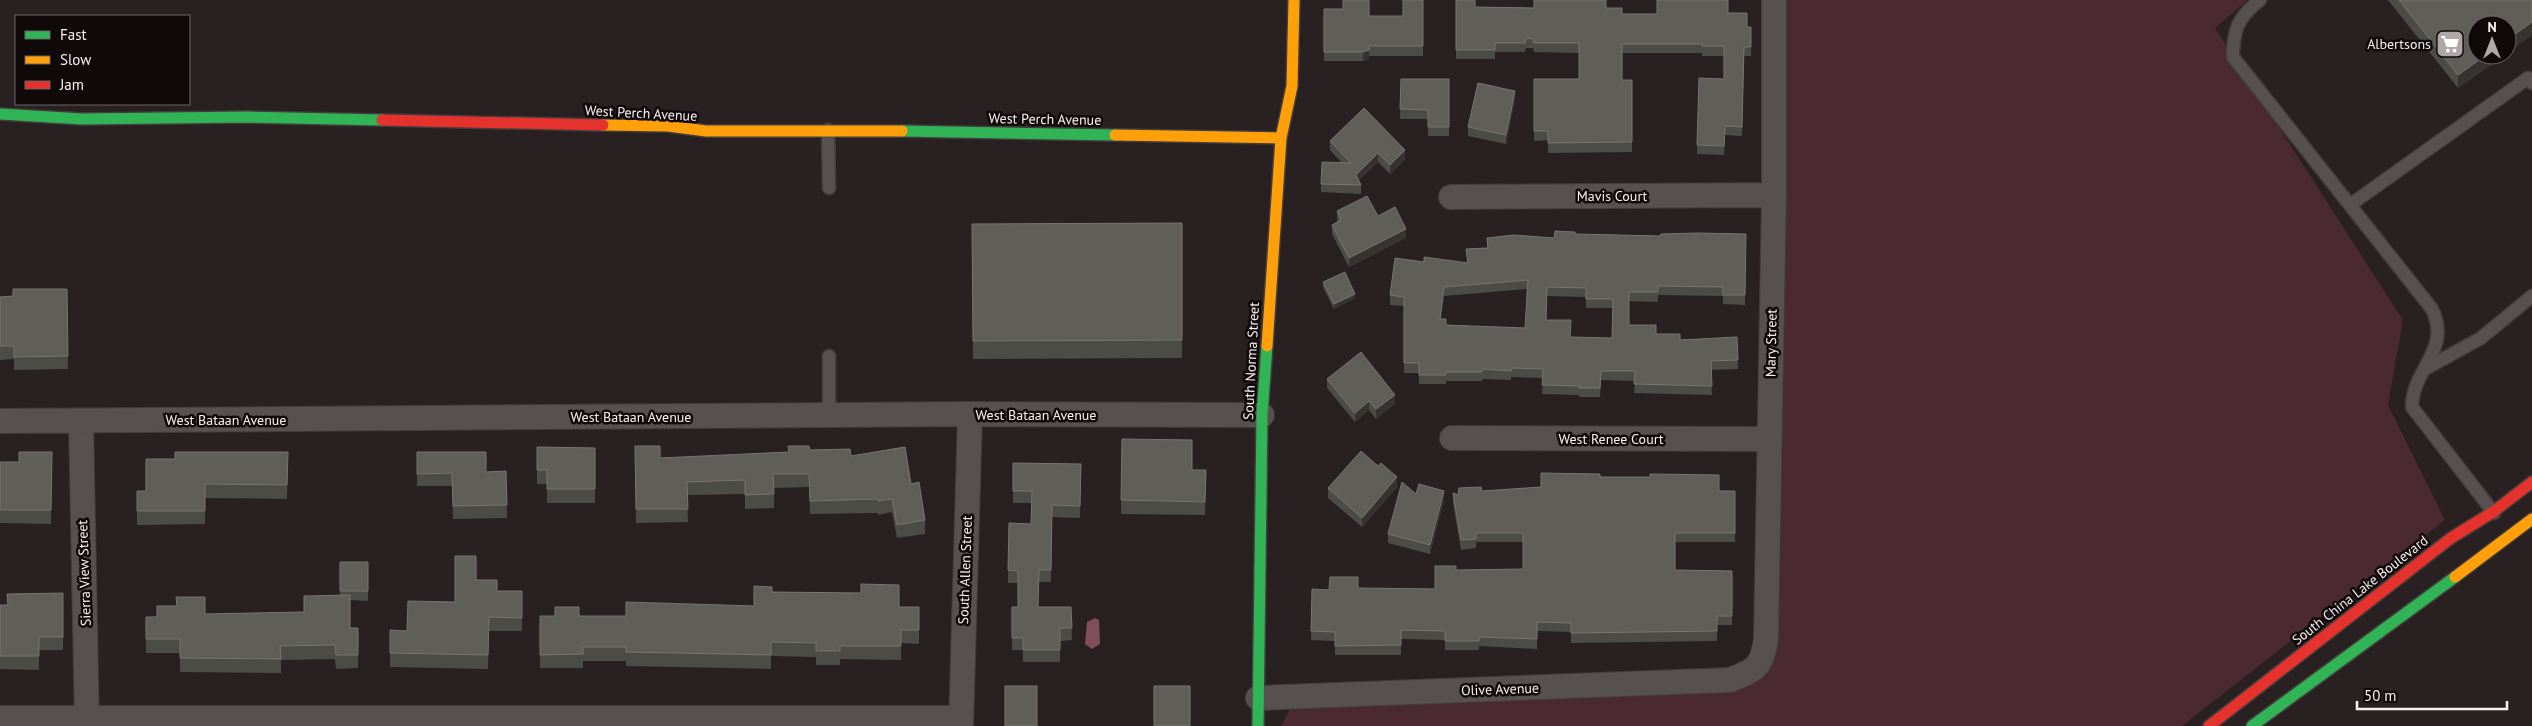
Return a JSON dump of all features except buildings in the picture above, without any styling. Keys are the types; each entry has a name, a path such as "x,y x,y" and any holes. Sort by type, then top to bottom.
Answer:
{"street":[{"name":"South Norma Street","path":"1258,726 1262,415 1281,138 1292,86 1294,0"},
{"name":"Mary Street","path":"1742,675 1754,671 1764,655 1766,639 1774,195 1774,0"},
{"name":"West Perch Avenue","path":"0,114 82,119 248,117 649,126 706,131 828,130 1281,138"},
{"name":"Mavis Court","path":"1451,197 1774,195"},
{"name":"West Bataan Avenue","path":"0,421 970,414 1262,415"},
{"name":"South Allen Street","path":"961,722 970,414"},
{"name":"Sierra View Street","path":"81,421 87,722"},
{"name":"West Renee Court","path":"1452,438 1770,439"},
{"name":"South China Lake Boulevard","path":"2209,726 2451,538 2493,512 2532,482"},
{"path":"2252,726 2339,659 2471,565 2508,533 2532,519"},
{"name":"Olive Avenue","path":"1258,698 1730,680 1742,675"},
{"path":"0,718 87,722 961,722"}],"lane":[{"path":"2260,0 2246,11 2233,35 2233,57 2428,303 2436,318 2438,339 2414,395 2413,410 2508,533"},
{"path":"2350,205 2528,78 2532,83"},
{"path":"828,130 829,188"},
{"path":"2425,369 2480,338 2532,296"},
{"path":"829,356 829,416"}],"shaded area":[{"path":"1784,0 2248,0 2215,28 2403,320 2388,405 2445,520 2182,726 1281,726 1294,701 1746,675 1769,660"},
{"path":"1095,618 1099,620 1100,644 1092,649 1085,644 1087,622"}],"traffic: fast":[{"path":"0,114 82,119 248,117 382,120"},
{"path":"902,131 1115,135"},
{"path":"1258,726 1262,415 1267,346"},
{"path":"2252,726 2455,577"}],"traffic: slow":[{"path":"1267,346 1281,138 1292,86 1294,0"},
{"path":"603,125 668,126 706,131 902,131"},
{"path":"1115,135 1281,138"},
{"path":"2455,577 2532,519"}],"traffic: jam":[{"path":"382,120 603,125"},
{"path":"2209,726 2451,538 2493,512 2532,482"}],"place":[{"name":"Albertsons","path":"2450,44"}]}
